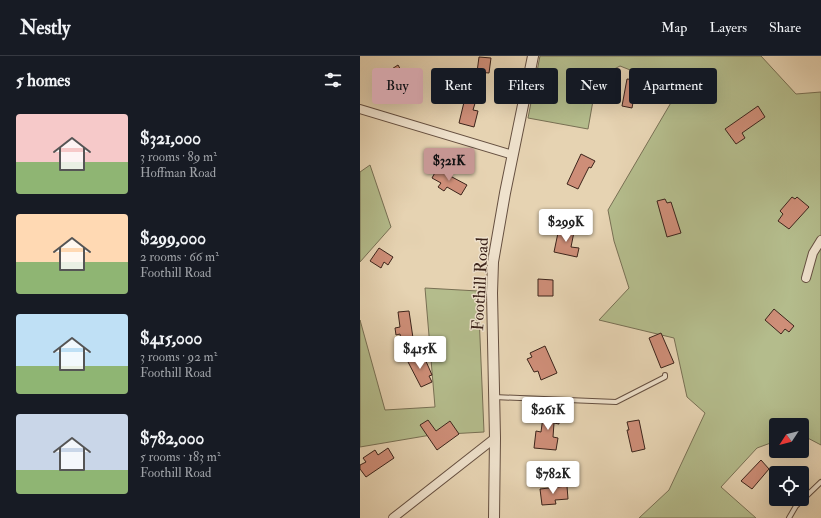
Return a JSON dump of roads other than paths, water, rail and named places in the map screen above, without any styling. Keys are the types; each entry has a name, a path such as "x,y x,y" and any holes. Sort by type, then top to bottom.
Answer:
{"street":[{"name":"Foothill Road","path":"494,518 495,438 492,293 493,262 533,56"},
{"path":"360,109 513,155"},
{"path":"806,278 813,253 821,240"},
{"path":"393,518 495,438"}],"lane":[{"path":"494,397 616,402 665,377 665,375"},
{"path":"788,518 796,506 821,482"}]}
